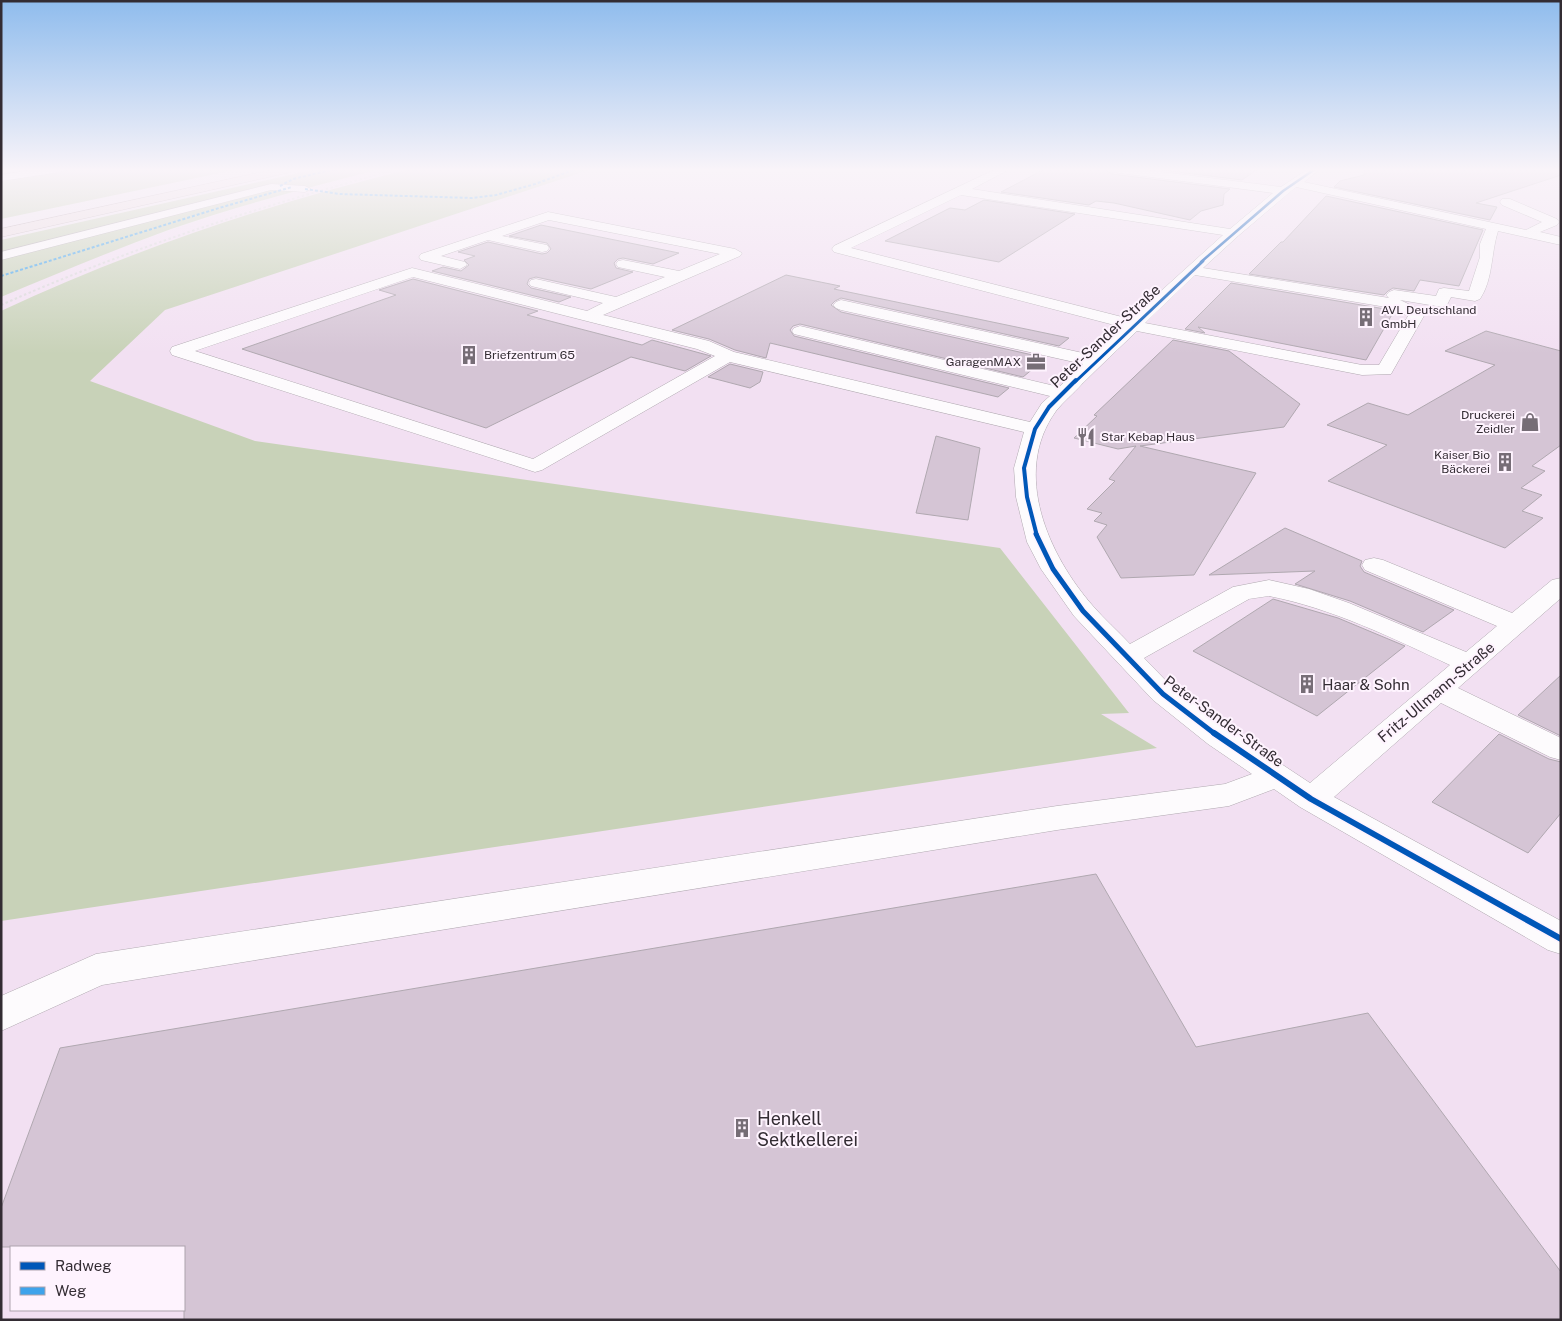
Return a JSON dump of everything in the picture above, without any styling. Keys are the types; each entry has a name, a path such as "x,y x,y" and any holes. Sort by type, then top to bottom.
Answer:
{"street":[{"path":"1,256 101,231"},
{"path":"474,268 426,257 504,231"},
{"path":"589,316 617,302 735,253 622,231"},
{"path":"877,231 839,249 1133,325 1362,370 1385,370 1416,314 1396,304 1194,271"},
{"path":"1217,231 1233,233"},
{"name":"Peter-Sander-Straße","path":"1236,231 1062,392 1049,407 1035,429 1024,468 1027,497 1039,542 1052,570 1083,611 1162,694 1311,799 1561,939"},
{"path":"1343,287 1442,302 1444,292 1475,296 1487,257 1487,244 1492,231"},
{"path":"1515,231 1561,241"},
{"path":"1526,233 1532,231"},
{"path":"488,236 542,248"},
{"path":"623,264 682,276"},
{"path":"728,356 535,466 178,352 412,272 703,345 728,356 1035,429"},
{"path":"521,280 617,302"},
{"path":"841,305 1095,361"},
{"path":"800,331 1062,392"},
{"path":"1374,565 1516,624"},
{"path":"1126,657 1242,592 1269,588 1300,594 1340,608 1470,664"},
{"name":"Fritz-Ullmann-Straße","path":"1311,799 1516,624 1556,596"},
{"path":"1438,690 1561,750"},
{"path":"1,1014 96,970 1038,821 1229,795 1276,776"}],"shaded area":[{"path":"168,231 203,231 174,240 1,311 1,297 88,260"},
{"path":"330,231 1561,231 1561,1320 1,1320 1,382"}],"green space":[{"path":"42,231 167,231 1,297 1,240"},
{"path":"200,231 405,231 165,310 90,381 255,441 1000,548 1129,713 1101,714 1157,748 1,921 1,311 151,248"}],"building":[{"path":"525,231 569,231 679,253 653,264 623,258 618,259 614,263 616,268 633,272 591,289 536,277 529,279 527,284 531,288 571,297 559,302 432,271 443,267 461,271 469,265 464,260 475,256 458,252 488,242 542,254 547,253 551,249 547,243 509,236"},
{"path":"905,231 1049,231 999,262 885,241"},
{"path":"1294,231 1483,231 1459,286 1420,280 1414,291 1393,288 1384,295 1249,274"},
{"path":"786,275 840,286 834,289 1069,338 1059,346 841,298 831,305 841,312 1046,358 1023,377 800,324 793,326 790,330 794,336 1009,388 998,397 770,343 766,358 735,350 709,339 672,330"},
{"name":"Briefzentrum 65","path":"413,279 538,311 527,315 642,345 652,340 711,356 685,371 631,357 486,428 242,349 396,295 379,290"},
{"name":"AVL Deutschland GmbH","path":"1231,283 1394,311 1366,360 1198,327 1205,333 1185,329"},
{"path":"1486,331 1561,351 1561,445 1532,466 1545,471 1521,488 1542,495 1522,511 1543,518 1505,548 1328,481 1387,445 1327,425 1368,403 1408,415 1495,365 1445,351"},
{"path":"1173,340 1229,351 1300,404 1284,427 1140,446 1256,473 1194,575 1121,578 1097,537 1107,525 1094,521 1102,513 1087,509 1115,481 1109,479 1136,446 1118,449 1074,438 1097,416 1094,415"},
{"path":"730,364 763,372 760,382 750,388 708,377"},
{"path":"936,436 980,448 968,520 916,513"},
{"path":"1285,528 1362,561 1360,566 1364,572 1454,610 1423,632 1350,601 1295,584 1315,571 1209,575"},
{"name":"Haar & Sohn","path":"1273,599 1338,618 1405,646 1317,716 1193,651"},
{"path":"1561,675 1561,736 1518,715"},
{"path":"1499,734 1549,759 1561,762 1561,813 1528,853 1432,802"},
{"name":"Henkell Sektkellerei","path":"1096,874 1196,1047 1368,1013 1561,1272 1561,1320 184,1320 185,1246 1,1247 1,1208 60,1048"}],"railway":[{"path":"1,305 98,265 192,231"}],"marked path":[{"path":"1,276 148,231"}],"cycle path":[{"path":"1236,231 1133,325 1049,407 1035,429 1024,468 1027,497 1039,542 1053,569 1083,611 1163,694 1219,737 1311,799 1561,939"}],"place":[{"name":"AVL Deutschland GmbH","path":"1366,317"},
{"name":"Briefzentrum 65","path":"469,355"},
{"name":"GaragenMAX","path":"1036,362"},
{"name":"Druckerei Zeidler","path":"1530,422"},
{"name":"Star Kebap Haus","path":"1086,437"},
{"name":"Kaiser Bio Bäckerei","path":"1505,462"},
{"name":"Haar & Sohn","path":"1307,684"},
{"name":"Henkell Sektkellerei","path":"742,1128"}]}
